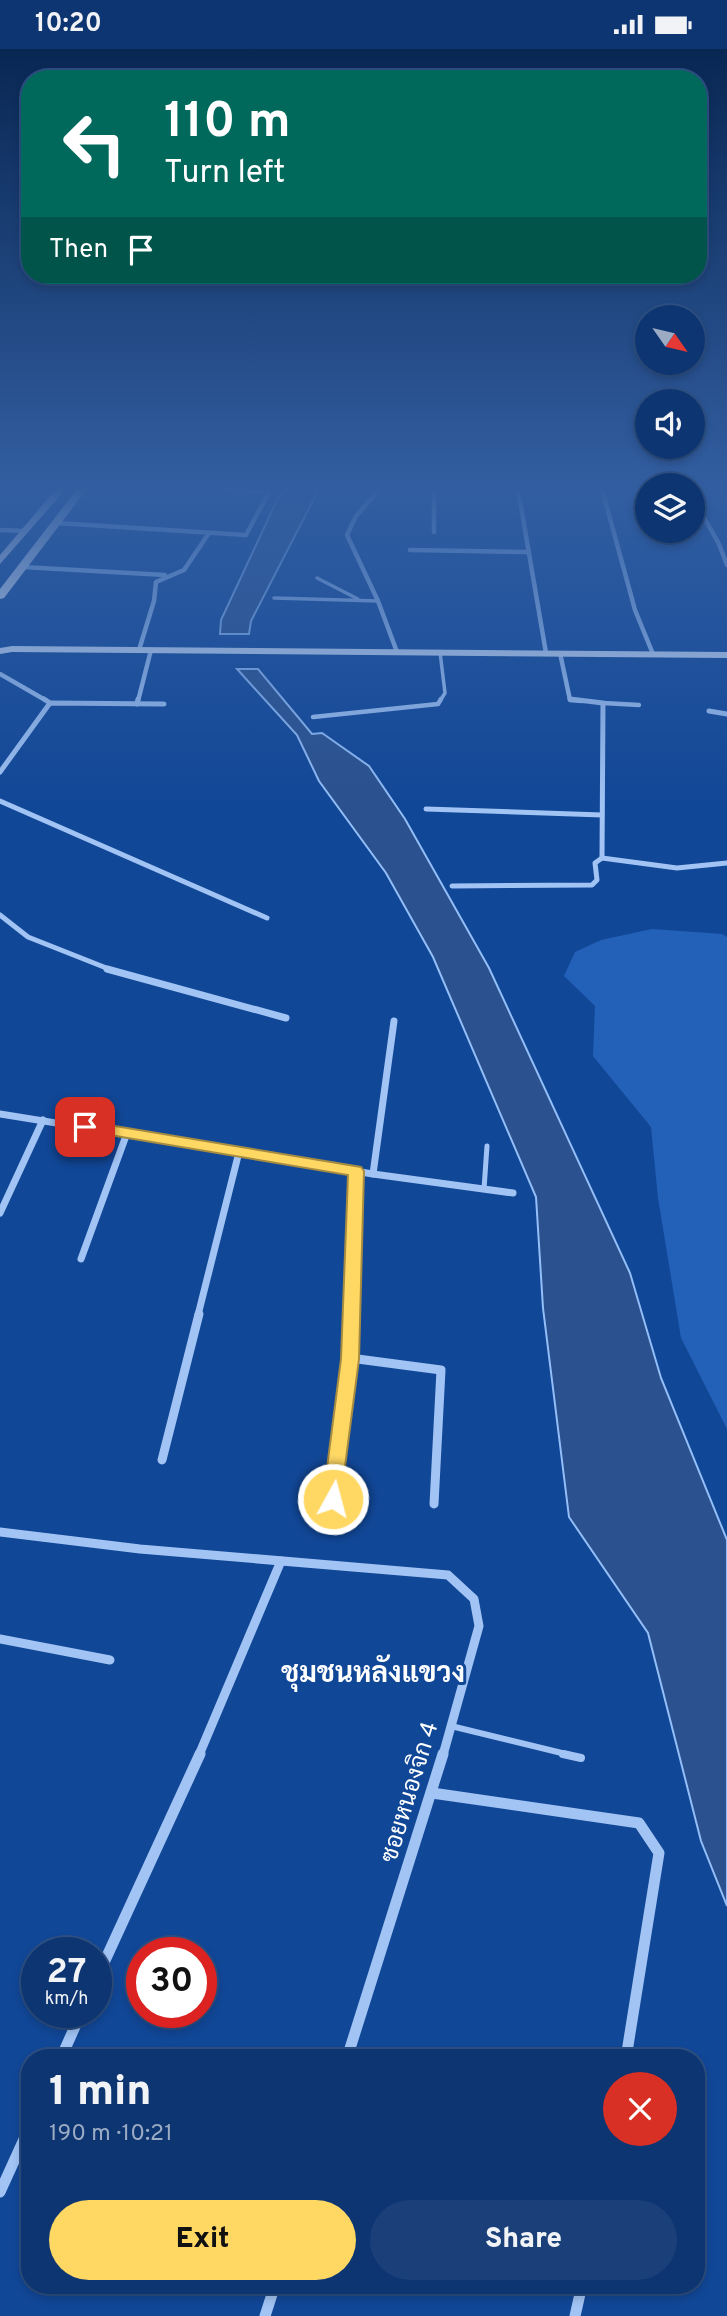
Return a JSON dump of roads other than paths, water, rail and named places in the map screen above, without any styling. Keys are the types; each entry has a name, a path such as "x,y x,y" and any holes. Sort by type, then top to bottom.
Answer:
{"main road":[{"path":"0,645 12,649"},
{"path":"0,651 727,655"}],"street":[{"path":"138,650 155,595"},
{"path":"375,595 397,652"},
{"path":"536,595 546,653"},
{"path":"631,595 653,654"},
{"path":"137,703 151,650"},
{"path":"560,653 570,700 603,703 602,858"},
{"path":"0,674 50,703 163,704"},
{"path":"0,772 50,703"},
{"path":"709,711 727,714"},
{"path":"0,801 267,918"},
{"path":"426,809 602,815"},
{"path":"452,886 592,885 597,880 595,863 602,858 677,868 727,863"},
{"path":"0,915 28,937 103,968 286,1018"},
{"path":"373,1174 394,1021"},
{"path":"0,1114 373,1174 513,1193"},
{"path":"0,1213 43,1120"},
{"path":"81,1259 127,1133"},
{"path":"162,1460 239,1152"},
{"path":"333,1499 350,1359 356,1171"},
{"path":"350,1359 441,1370 434,1504"},
{"name":"ซอยหนองจิก 4","path":"0,1532 140,1549 448,1575 474,1599 479,1626 432,1793 350,2049"},
{"path":"112,1945 219,1711 281,1561"},
{"path":"0,1639 110,1660"},
{"path":"432,1793 639,1823 659,1853 627,2049"},
{"path":"65,2049 74,2028"},
{"path":"0,2192 21,2146"},
{"path":"265,2316 272,2294"},
{"path":"575,2316 580,2294"}],"lane":[{"path":"349,595 361,601"},
{"path":"274,598 378,601"},
{"path":"313,717 438,704 446,693 440,652"},
{"path":"603,703 639,705"},
{"path":"484,1189 487,1146"},
{"path":"451,1726 581,1758"}],"district":[{"name":"ชุมชนหลังแขวง","path":"373,1672"}]}
